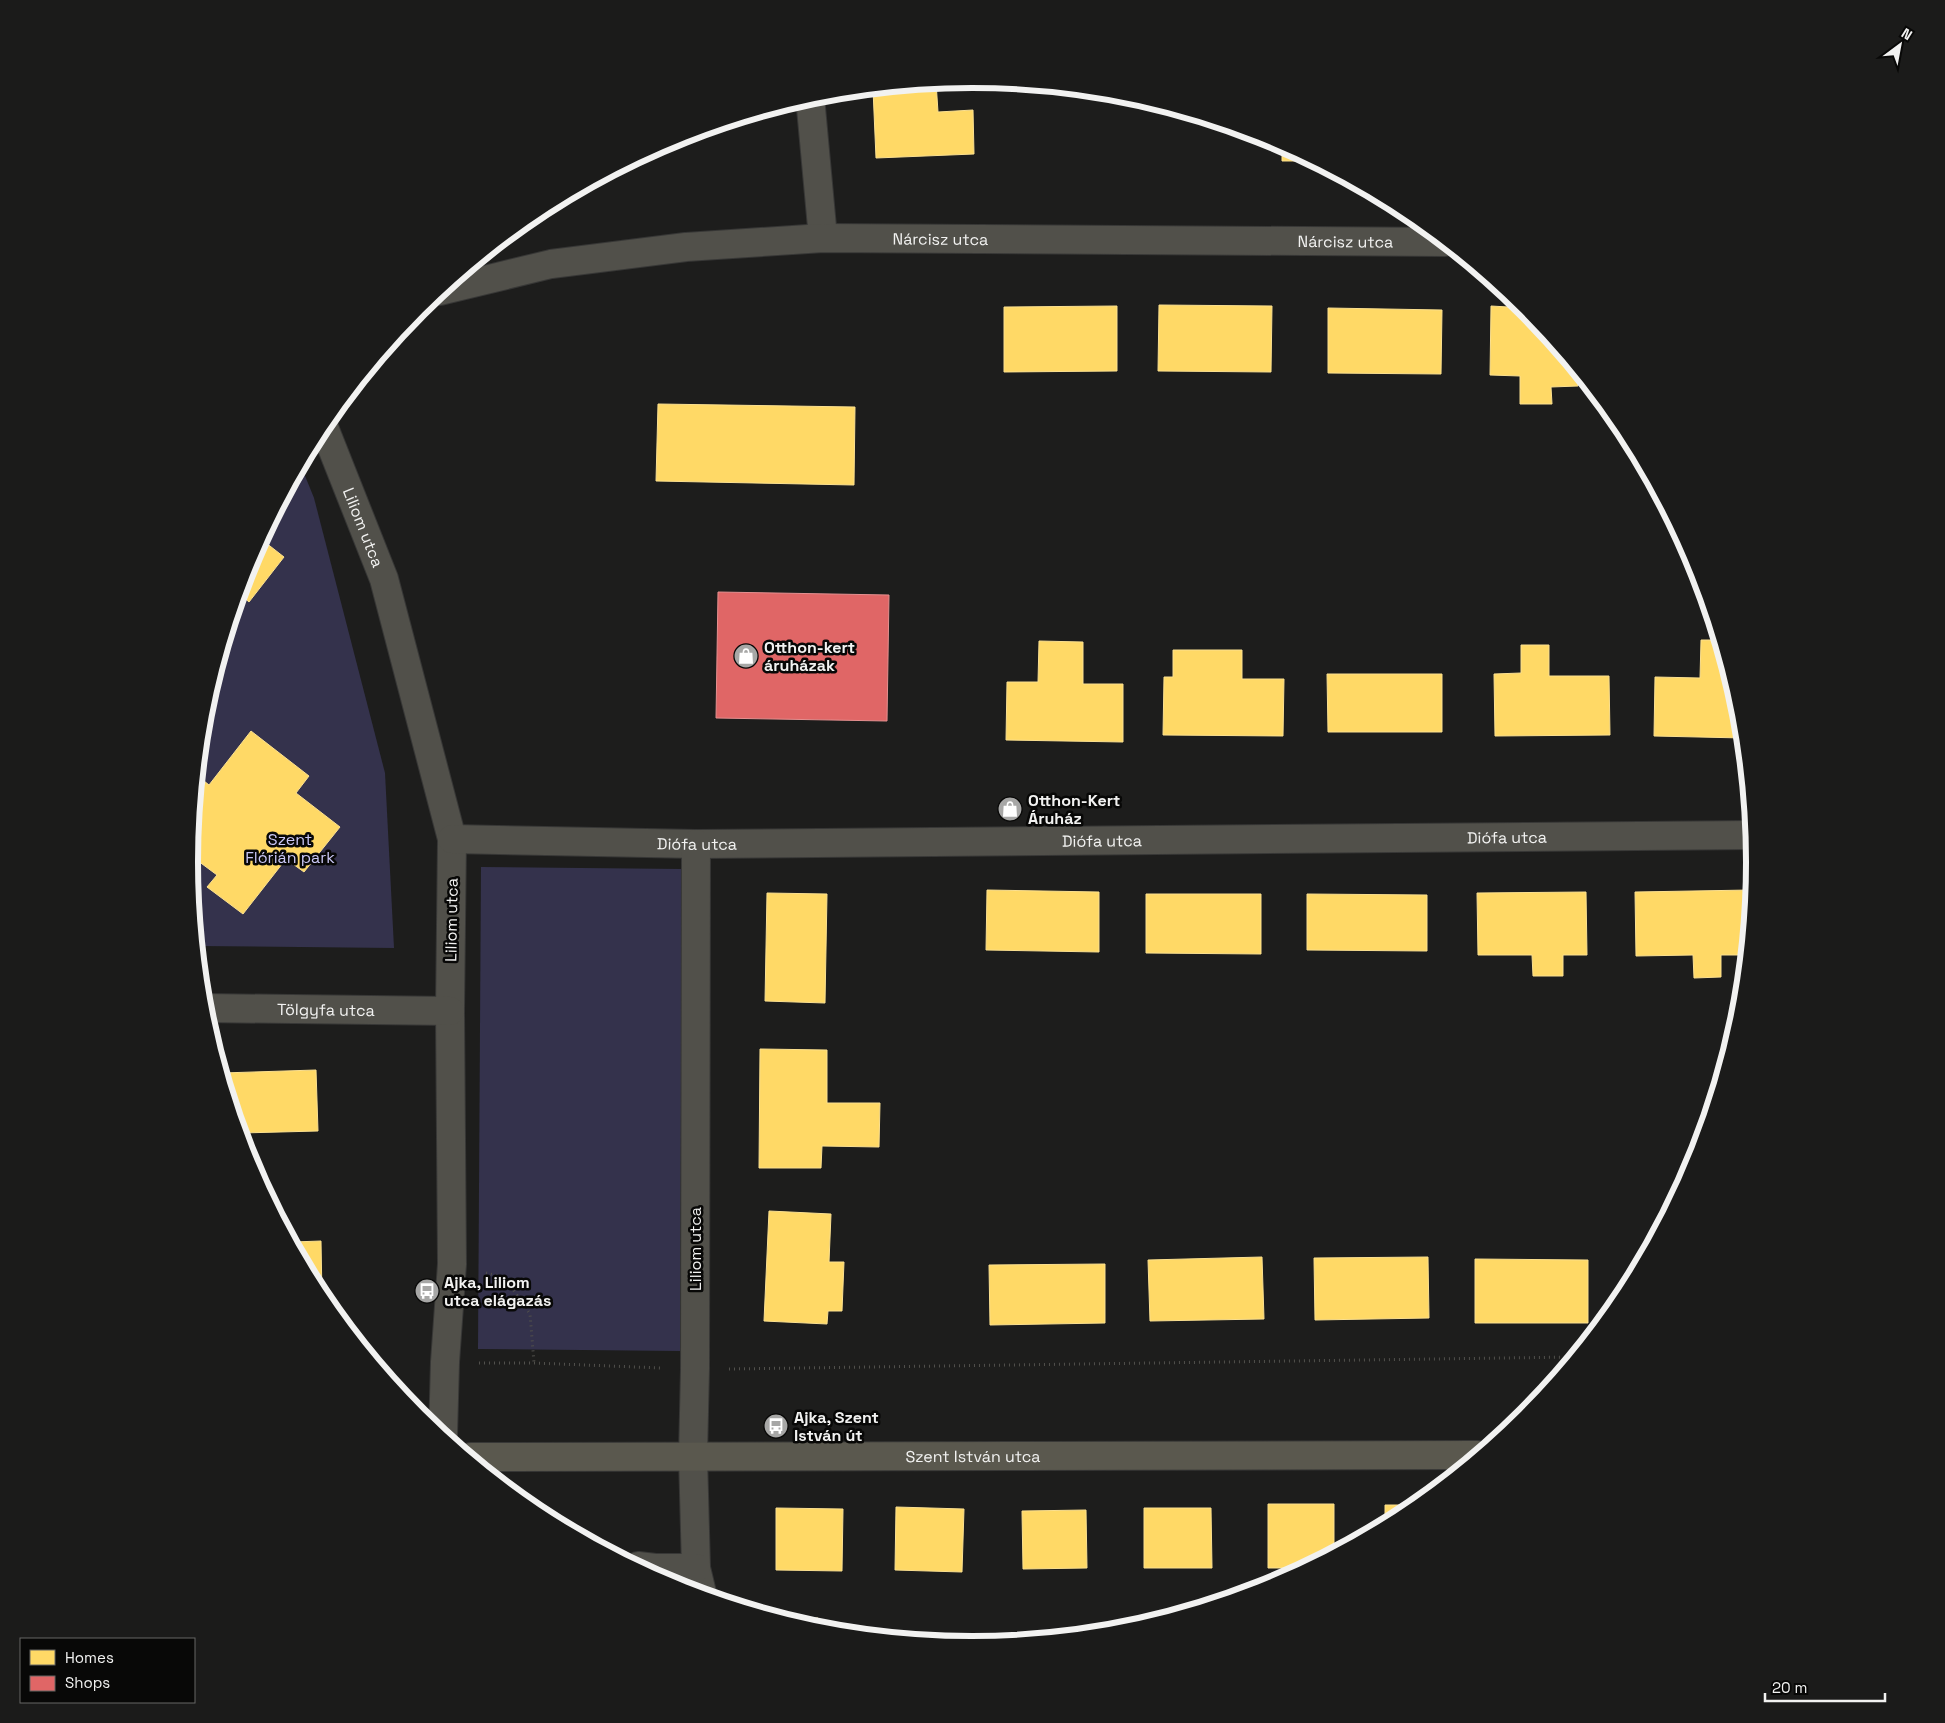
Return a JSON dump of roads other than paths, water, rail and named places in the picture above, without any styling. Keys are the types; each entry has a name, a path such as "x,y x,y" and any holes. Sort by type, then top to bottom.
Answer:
{"main road":[{"name":"Szent István utca","path":"479,1457 1469,1455"}],"street":[{"path":"811,105 823,238"},
{"name":"Nárcisz utca","path":"454,288 551,264 686,248 823,238 1435,241"},
{"name":"Liliom utca","path":"327,435 384,579 452,839 450,1011 452,1264 445,1362 443,1426"},
{"name":"Diófa utca","path":"452,839 696,844 1745,835"},
{"name":"Liliom utca","path":"696,844 695,1369 693,1456 699,1581"},
{"name":"Tölgyfa utca","path":"212,1008 450,1011"},
{"path":"668,1573 699,1581"}],"place":[{"name":"Otthon-kert áruházak","path":"746,656"},
{"name":"Otthon-Kert Áruház","path":"1010,809"},
{"name":"Ajka, Liliom utca elágazás","path":"427,1291"},
{"name":"Ajka, Szent István út","path":"776,1426"}],"park label":[{"name":"Szent Flórián park","path":"290,848"}]}
